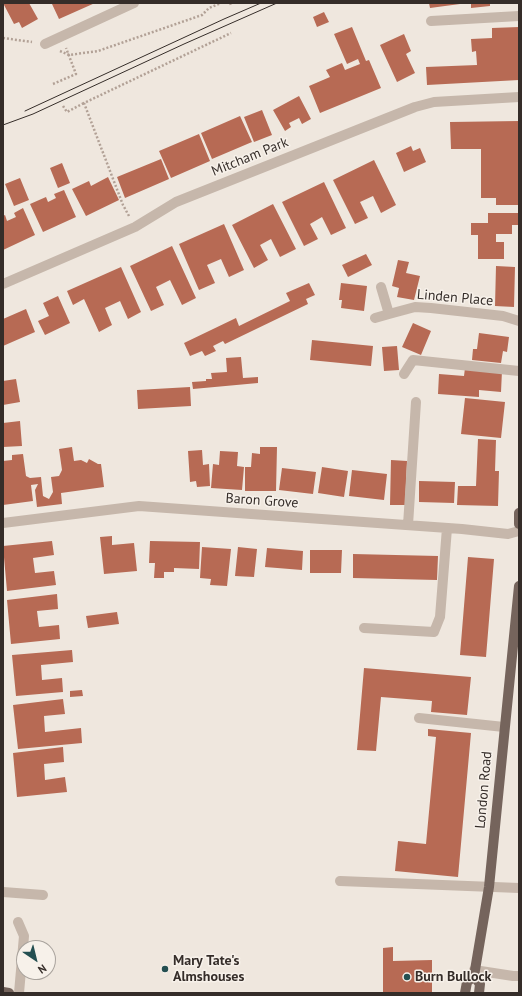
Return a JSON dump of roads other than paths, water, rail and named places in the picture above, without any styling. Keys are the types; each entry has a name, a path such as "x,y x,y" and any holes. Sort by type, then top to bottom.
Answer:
{"main road":[{"path":"519,513 519,524"},
{"name":"London Road","path":"464,993 467,982 474,973 489,887 504,727 515,664 519,586"},
{"path":"474,973 480,984 479,993"},
{"path":"3,992 9,993"}],"street":[{"path":"45,44 133,3"},
{"path":"431,21 519,16"},
{"name":"Mitcham Park","path":"3,284 135,227 176,202 415,107 434,102 519,97"},
{"path":"381,287 389,314"},
{"name":"Linden Place","path":"375,318 415,307 503,316 519,321"},
{"path":"404,374 413,360 519,371"},
{"path":"408,525 416,402"},
{"name":"Baron Grove","path":"3,523 139,506 408,525 508,534 519,532"},
{"path":"364,628 434,632 440,617 447,528"},
{"path":"419,718 504,727"},
{"path":"340,881 519,888"},
{"path":"3,892 43,895"},
{"path":"18,922 24,936 20,993"},
{"path":"474,973 519,976"}],"tram line":[{"path":"25,111 261,3"},
{"path":"3,125 33,114 277,3"}],"place":[{"name":"Mary Tate's Almshouses","path":"165,969"},
{"name":"Burn Bullock","path":"407,977"}]}
